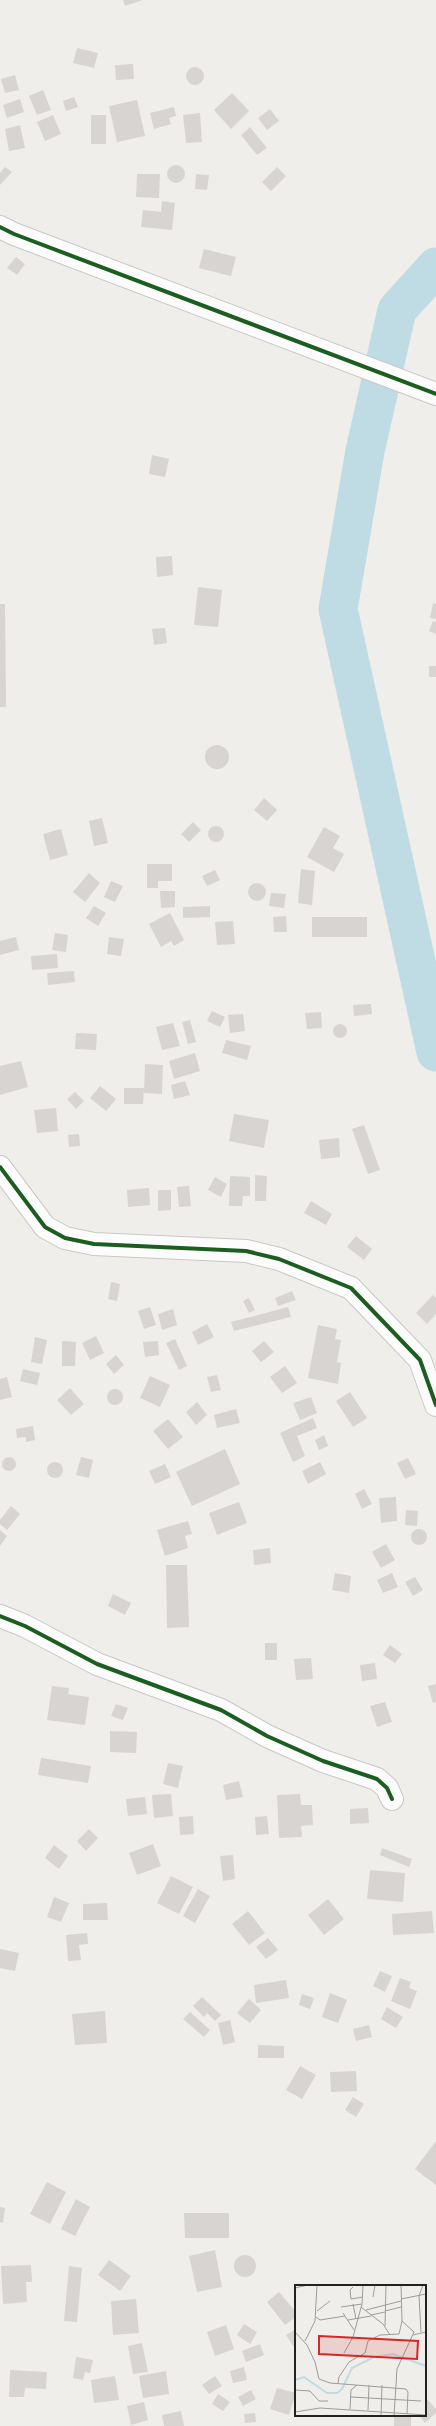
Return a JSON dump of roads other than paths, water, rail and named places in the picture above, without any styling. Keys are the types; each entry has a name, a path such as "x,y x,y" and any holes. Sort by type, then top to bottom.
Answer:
{"street":[{"path":"0,227 14,234 433,393"},
{"path":"0,1167 45,1227 64,1238 94,1244 246,1251 280,1259 351,1288 420,1360 436,1405"},
{"path":"0,1616 25,1626 97,1664 221,1710 267,1736 323,1761 377,1779 387,1788 392,1799"}],"waterway":[{"path":"436,267 397,310 365,451 338,609 436,1052"}]}
